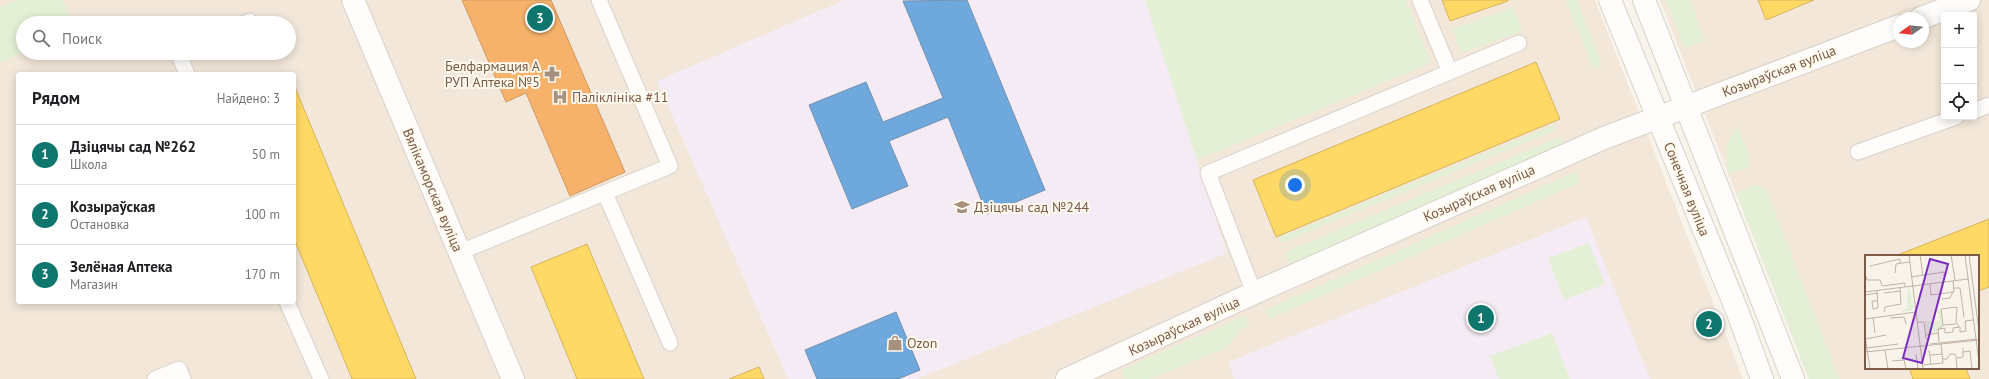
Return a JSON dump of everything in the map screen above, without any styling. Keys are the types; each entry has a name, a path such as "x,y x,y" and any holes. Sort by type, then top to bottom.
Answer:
{"street":[{"name":"Вялікаморская вуліца","path":"354,0 513,379"},
{"name":"Сонечная вуліца","path":"1610,0 1738,313 1762,379"},
{"path":"1644,0 1793,379"},
{"path":"1929,15 1969,0"},
{"name":"Козыраўская вуліца","path":"1068,379 1254,293 1604,138 1893,28"}],"lane":[{"path":"460,252 670,166 599,0"},
{"path":"1420,0 1450,72"},
{"path":"1254,293 1208,173 1520,43"},
{"path":"181,60 186,72"},
{"path":"1977,110 1989,105"},
{"path":"1858,152 1948,120"},
{"path":"605,193 670,343"},
{"path":"288,304 321,379"},
{"path":"155,379 179,369 183,379"}],"shaded area":[{"path":"0,0 1595,0 1743,379 0,379"},
{"name":"Дзіцячы сад №244","path":"844,0 1145,0 1227,253 917,379 788,379 657,81"},
{"path":"1660,0 1989,0 1989,379 1809,379"},
{"path":"1586,217 1650,379 1234,379 1228,362"}],"green space":[{"path":"17,0 63,0 70,16 16,16 16,56 0,63 0,7"},
{"path":"1145,0 1406,0 1431,63 1197,160"},
{"path":"1566,0 1577,0 1602,66 1593,69"},
{"path":"1666,0 1690,0 1705,41 1685,48"},
{"path":"1513,7 1522,31 1461,53 1452,29"},
{"path":"1554,125 1556,130 1281,243 1280,237"},
{"path":"1738,127 1749,156 1750,167 1729,174 1727,162 1728,143"},
{"path":"1560,137 1566,152 1291,266 1285,252"},
{"path":"1577,171 1579,183 1269,319 1265,310"},
{"path":"1756,185 1766,189 1839,379 1809,379 1736,192"},
{"path":"1589,243 1605,284 1564,300 1548,258"},
{"path":"1245,316 1249,325 1240,330 1228,347 1150,379 1125,379 1122,369"},
{"path":"1552,333 1570,379 1499,379 1490,356"}],"building: Жильё":[{"path":"1442,0 1508,0 1508,1 1450,21"},
{"path":"1758,0 1814,0 1766,20"},
{"path":"1536,62 1560,119 1276,237 1253,180"},
{"path":"296,90 416,379 352,379 296,244"},
{"path":"1989,219 1989,287 1979,291 1979,255 1898,255"},
{"path":"587,244 644,379 577,379 531,267"},
{"path":"759,367 764,379 729,379"},
{"path":"1909,369 1966,369 1970,379 1913,379"}],"building: Школы":[{"path":"967,0 1045,190 987,214 948,117 889,141 908,186 852,209 809,105 866,82 883,122 943,98 903,1"},
{"path":"896,312 920,370 898,379 817,379 805,350"}],"building: Медицина":[{"name":"Паліклініка #11","path":"462,0 551,0 625,172 570,196 526,93 506,102"}],"place":[{"name":"Зелёная Аптека","path":"540,18"},
{"name":"Белфармация А РУП Аптека №5","path":"552,74"},
{"name":"Паліклініка #11","path":"560,97"},
{"name":"Дзіцячы сад №244","path":"962,207"},
{"name":"Дзіцячы сад №262","path":"1481,318"},
{"name":"Козыраўская","path":"1709,324"},
{"name":"Ozon","path":"895,343"}]}
